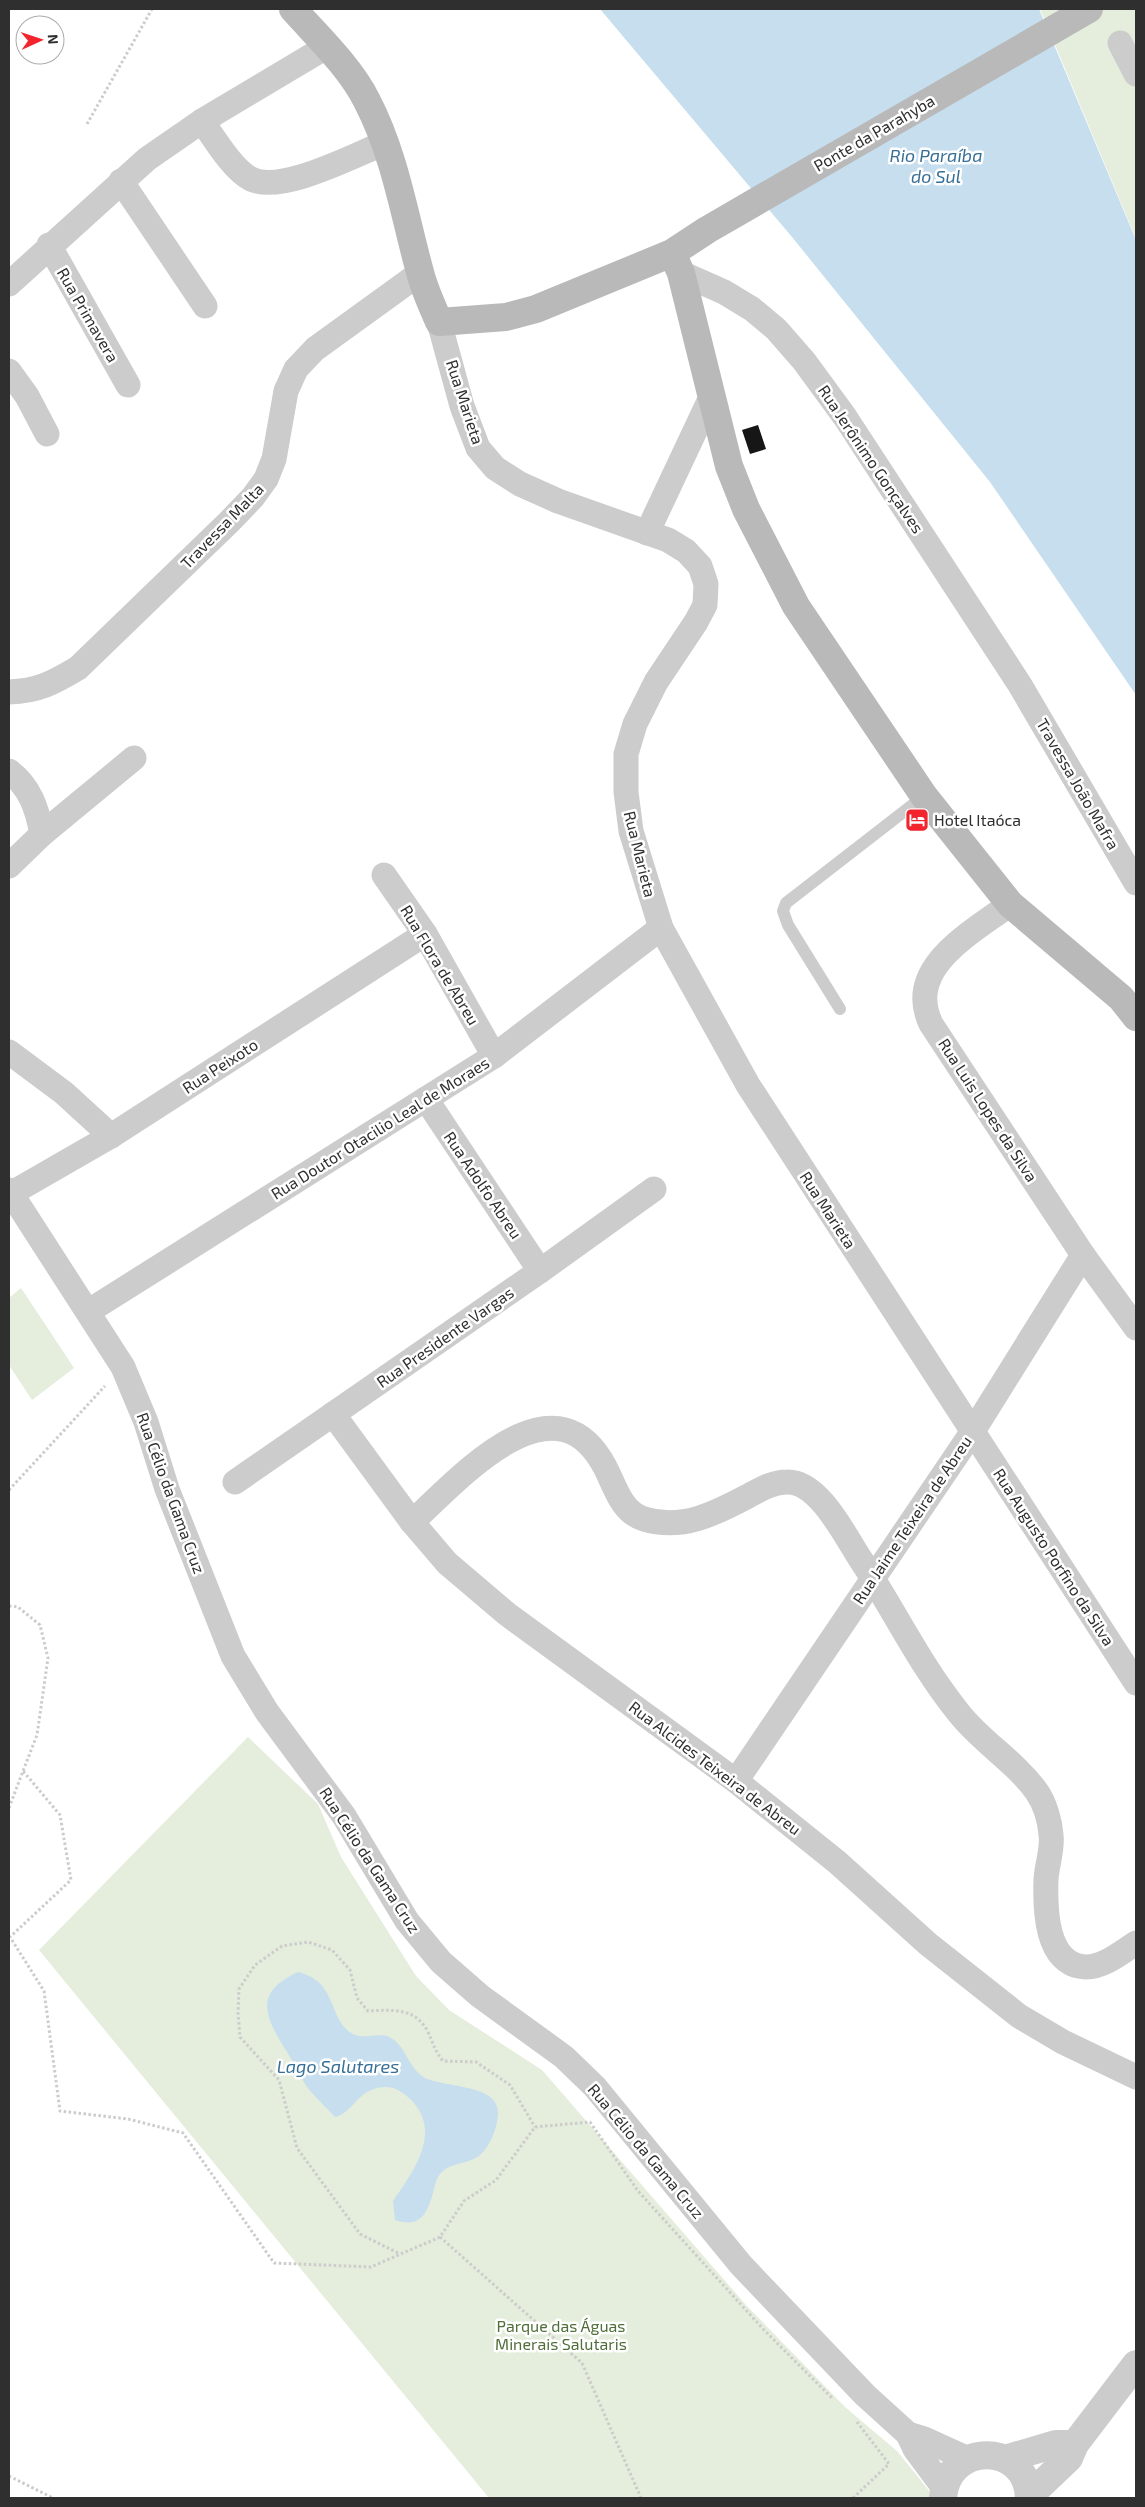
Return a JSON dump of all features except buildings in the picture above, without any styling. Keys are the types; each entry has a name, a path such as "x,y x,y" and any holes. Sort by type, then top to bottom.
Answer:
{"main road":[{"path":"293,9 355,82 367,100 385,143 402,196 420,273 438,322"},
{"name":"Ponte da Parahyba","path":"438,322 506,317 677,263 707,230 1083,12"},
{"path":"677,263 729,466 746,509 769,558 815,636 924,796 1010,904 1114,992 1136,1017"}],"street":[{"path":"1120,43 1136,74"},
{"path":"9,284 49,245 146,159 202,121 326,47"},
{"path":"202,121 236,166 251,179 266,183 294,180 385,143"},
{"path":"121,181 205,306"},
{"name":"Rua Primavera","path":"49,245 128,385"},
{"name":"Rua Jerônimo Gonçalves","path":"677,263 752,309 776,329 804,360 844,417 1020,685"},
{"name":"Travessa Malta","path":"9,692 29,691 51,684 78,668 230,522 266,479 274,459 286,391 296,369 315,349 420,273"},
{"name":"Rua Marieta","path":"438,322 462,406 478,448 495,468 520,484 558,501 668,540 686,551 700,566 706,584 705,605 696,622 656,682 635,724 626,754 626,792 631,831 661,928 748,1085 972,1431"},
{"path":"9,371 27,396 47,434"},
{"path":"647,533 711,397"},
{"name":"Travessa João Mafra","path":"1020,685 1136,883"},
{"path":"9,866 42,834 134,758"},
{"path":"9,771 30,794 37,810 42,834"},
{"name":"Rua Flora de Abreu","path":"384,876 425,934 494,1056"},
{"name":"Rua Luis Lopes da Silva","path":"1010,904 941,958 930,973 925,986 924,1007 931,1024 1083,1255 1136,1328"},
{"name":"Rua Doutor Otacilio Leal de Moraes","path":"89,1311 494,1056 661,928"},
{"name":"Rua Peixoto","path":"10,1191 110,1136 425,934"},
{"path":"9,1052 64,1093 110,1136"},
{"name":"Rua Adolfo Abreu","path":"426,1099 540,1271"},
{"name":"Rua Presidente Vargas","path":"234,1482 540,1271 654,1189"},
{"name":"Rua Célio da Gama Cruz","path":"10,1191 89,1311 123,1367 146,1422 167,1489 233,1656 267,1712 344,1816 407,1921 441,1962 480,1996 564,2057 595,2088 740,2265 865,2396 908,2434 914,2449 943,2493"},
{"name":"Rua Jaime Teixeira de Abreu","path":"736,1781 972,1431 1083,1255"},
{"name":"Rua Alcides Teixeira de Abreu","path":"333,1414 412,1522 447,1564 507,1614 736,1781 837,1862 928,1944 1019,2016 1063,2042 1136,2077"},
{"path":"412,1522 485,1456 511,1439 536,1429 560,1429 581,1437 598,1453 619,1498 635,1516 654,1522 675,1524 698,1520 766,1486 788,1481 806,1487 821,1500 873,1578 926,1666 959,1714 1014,1765 1038,1794 1048,1818 1052,1836 1046,1878 1046,1917 1052,1940 1061,1954 1084,1967 1094,1965 1136,1943"},
{"name":"Rua Augusto Porfino da Silva","path":"972,1431 1136,1683"},
{"path":"1029,2497 1069,2458 1075,2444 1136,2364"},
{"path":"908,2434 924,2439 968,2459"},
{"path":"1005,2459 1056,2444 1075,2444"},
{"path":"943,2493 956,2467 968,2459 990,2455 1005,2459 1021,2473 1027,2484 1029,2497"}],"lane":[{"path":"840,1009 788,926 783,911 786,903 924,796"}],"path":[{"path":"87,124 152,9"},
{"path":"9,1490 123,1367"},
{"path":"9,1606 18,1607 40,1625 48,1658 37,1735 9,1808"},
{"path":"23,1771 60,1815 71,1880 10,1937 44,1991 60,2111 128,2119 183,2132 274,2263 371,2267 440,2237 464,2201 496,2180 535,2127 590,2122 638,2191 764,2330 838,2403"},
{"path":"440,2237 396,2254 360,2234 297,2148 279,2080 240,2037 239,1989 255,1966 282,1946 308,1942 332,1950 350,1970 356,1998 368,2011 395,2010 416,2015 427,2031 433,2048 443,2061 476,2062 510,2085 535,2127"},
{"path":"440,2237 582,2363 641,2498"},
{"path":"851,2416 889,2464 853,2498"},
{"path":"9,2476 53,2498"}],"green space":[{"path":"1040,9 1136,9 1136,83 1134,85 1136,89 1136,239"},
{"path":"21,1288 74,1368 32,1400 9,1365 9,1298"},
{"name":"Parque das Águas Minerais Salutaris","path":"248,1737 318,1804 341,1857 416,1976 449,2010 542,2070 746,2305 845,2407 897,2451 935,2498 489,2498 39,1950"}],"water":[{"name":"Rio Paraíba do Sul","path":"600,9 1039,9 1136,240 1136,695 990,482 792,237"},
{"name":"Lago Salutares","path":"298,1972 320,1983 331,2000 338,2018 351,2033 360,2036 387,2036 400,2046 413,2067 422,2076 442,2083 480,2091 490,2096 496,2104 498,2114 496,2125 493,2136 487,2146 474,2159 454,2165 443,2171 438,2177 424,2215 413,2222 395,2220 393,2201 417,2164 422,2150 425,2137 424,2123 419,2110 402,2093 395,2089 383,2087 370,2090 341,2115 335,2117 311,2092 274,2030 267,2009 268,1999 273,1989 283,1980"}],"place":[{"name":"Hotel Itaóca","path":"917,820"}]}
